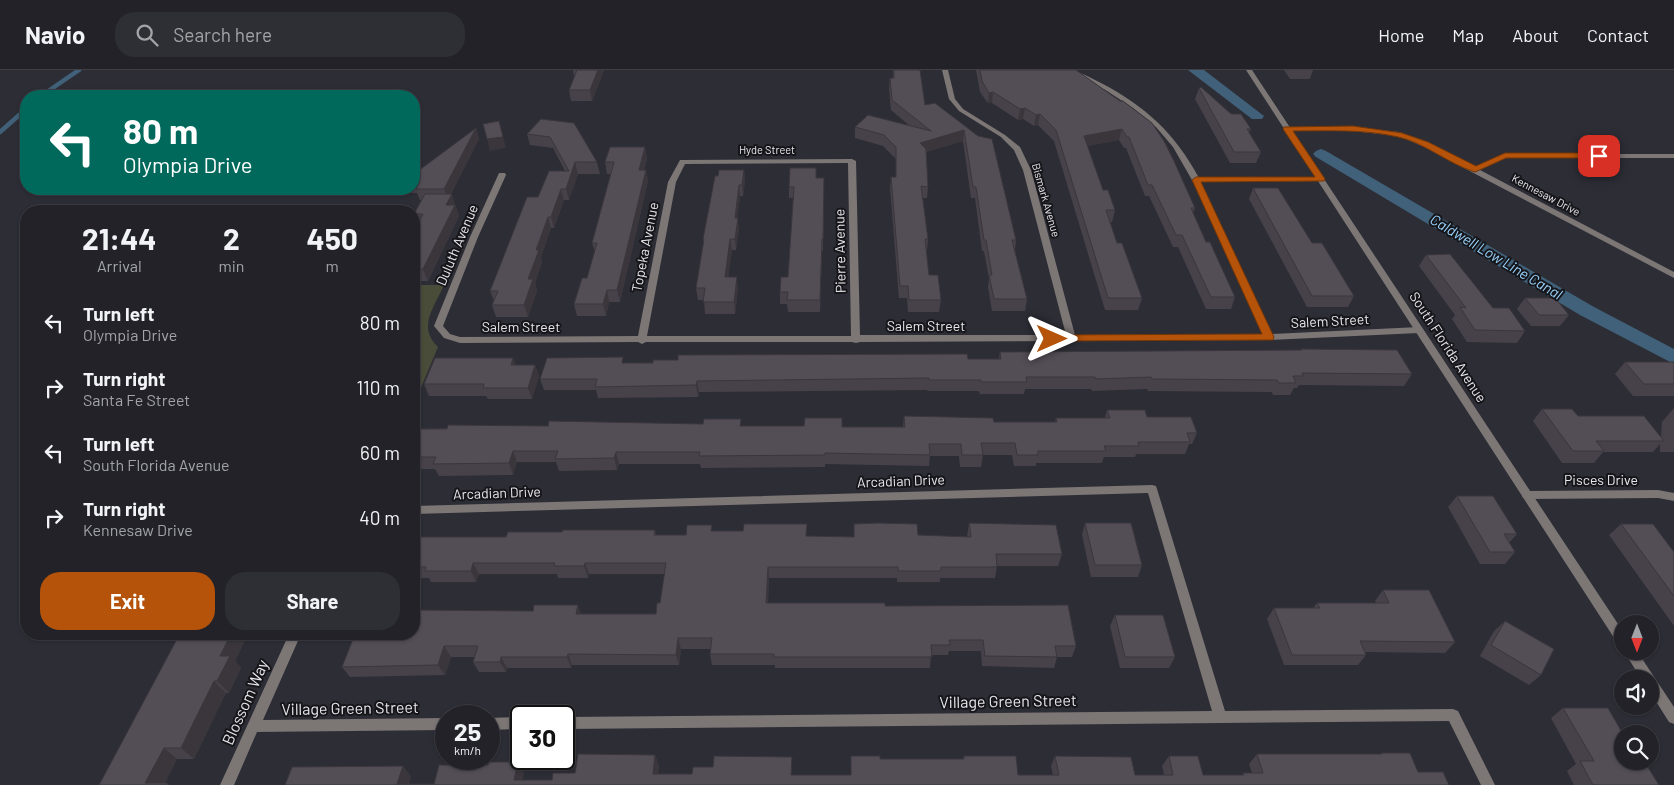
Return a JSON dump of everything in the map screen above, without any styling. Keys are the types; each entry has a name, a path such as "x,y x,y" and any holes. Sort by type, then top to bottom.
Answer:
{"street":[{"name":"Bismark Avenue","path":"946,70 949,93 961,110 1003,136 1018,148 1027,170 1072,339"},
{"path":"1068,70 1099,83 1123,98 1149,118 1169,137 1196,180 1269,337"},
{"name":"South Florida Avenue","path":"1249,70 1614,628"},
{"name":"Kennesaw Drive","path":"1287,129 1353,129 1399,134 1425,144 1670,273"},
{"path":"1475,170 1505,156 1674,156"},
{"name":"Hyde Street","path":"683,162 852,161"},
{"name":"Pierre Avenue","path":"852,161 856,340"},
{"name":"Topeka Avenue","path":"642,341 672,182 683,162"},
{"name":"Duluth Avenue","path":"438,326 502,175"},
{"path":"1196,180 1321,179"},
{"path":"1670,273 1674,265"},
{"name":"Salem Street","path":"438,326 447,336 460,340 642,341 1269,337 1419,330"},
{"name":"Arcadian Drive","path":"420,510 1152,489 1220,717"},
{"name":"Pisces Drive","path":"1527,495 1658,494 1674,497"},
{"name":"Blossom Way","path":"227,785 292,640"},
{"path":"1659,695 1674,718"},
{"name":"Village Green Street","path":"575,723 1453,715 1488,785"},
{"name":"Village Green Street","path":"253,726 435,724"}],"green space":[{"path":"420,285 444,285 432,309 428,325 432,340 438,347 420,390"}],"building":[{"path":"577,70 598,70 590,90 569,90"},
{"path":"894,70 920,70 925,105 935,103 978,136 992,139 1016,240 1012,240 1027,299 994,299 989,275 992,275 986,240 984,240 976,187 973,187 964,130 920,143 926,149 928,187 921,186 928,239 925,239 929,275 938,275 941,300 909,300 908,286 900,286 891,177 896,177 896,147 884,135 855,127 868,115 931,131 892,100 890,78 894,78"},
{"path":"980,70 1076,70 1152,123 1174,161 1195,208 1191,208 1206,242 1210,242 1235,297 1211,297 1182,235 1176,235 1152,185 1148,185 1129,137 1127,137 1122,129 1084,136 1103,190 1108,190 1115,210 1106,210 1117,243 1122,243 1142,298 1108,298 1056,130 1040,114 1036,115 1025,108 1020,109 993,92 989,93 982,81"},
{"path":"1201,87 1231,114 1241,114 1251,129 1247,129 1261,152 1234,152 1199,88"},
{"path":"541,119 574,123 597,162 575,162 566,189 561,189 536,250 539,250 528,279 533,279 524,305 492,305 498,291 490,291 527,197 538,197 549,171 569,171 550,137 527,134"},
{"path":"499,121 503,137 487,139 483,124"},
{"path":"476,128 444,189 420,189 420,170"},
{"path":"610,147 645,147 639,170 646,170 617,290 607,290 603,304 574,304 582,278 587,278 597,243 592,243 614,162 605,162"},
{"path":"790,168 816,168 816,178 824,178 820,300 787,300 788,292 780,292 781,277 788,277 794,187 789,187"},
{"path":"719,170 744,170 742,185 739,185 735,218 738,218 735,239 730,239 725,277 737,277 734,302 703,302 705,288 696,288 715,176 718,176"},
{"path":"1253,188 1278,188 1312,243 1322,243 1354,296 1312,296"},
{"path":"425,194 452,194 446,205 455,205 423,269 420,269 420,220 423,214 420,214 419,205"},
{"path":"1450,254 1493,308 1509,308 1525,331 1475,330 1460,307 1466,308 1426,255"},
{"path":"1525,298 1555,298 1569,315 1539,315"},
{"path":"1397,350 1412,374 1302,373 1303,376 1293,376 1296,383 1279,383 1277,380 1152,379 1151,377 1096,379 1095,377 1026,377 1027,382 929,380 929,378 697,381 696,385 595,387 597,379 540,379 547,358 623,357 622,363 653,363 653,360 678,360 678,355 967,354 968,359 1001,359 1000,352"},
{"path":"435,358 513,358 511,365 535,365 528,388 483,388 484,384 424,384"},
{"path":"1625,362 1674,362 1674,384 1644,384"},
{"path":"1542,409 1572,409 1578,416 1644,416 1664,441 1596,441 1604,451 1573,451"},
{"path":"1107,410 1145,410 1147,417 1191,417 1197,433 1187,433 1190,442 1138,442 1139,446 1104,446 1106,451 1038,451 1038,455 1017,455 1015,443 981,443 983,455 962,455 961,444 929,444 930,455 825,453 825,455 699,456 700,452 616,452 614,458 555,459 558,451 513,451 509,463 433,464 436,457 420,457 420,429 447,429 448,425 548,426 549,421 703,424 704,419 741,419 740,426 804,426 805,418 842,418 842,427 905,427 904,416 993,418 994,422 1057,422 1056,418 1110,418"},
{"path":"1457,496 1493,496 1517,534 1504,534 1515,552 1490,552"},
{"path":"969,523 1056,525 1062,554 996,554 997,567 941,567 941,571 898,571 898,567 768,567 766,603 885,603 885,606 1068,605 1076,646 1055,646 1057,657 985,656 983,640 949,640 950,645 931,645 932,657 774,657 774,654 710,654 712,638 678,638 676,655 568,654 567,657 501,657 500,662 473,662 478,646 444,646 438,665 342,667 353,640 420,640 420,610 533,611 534,605 578,605 576,614 656,614 657,603 660,603 666,563 585,563 584,566 554,566 555,563 473,563 471,571 425,571 426,567 420,567 420,537 506,537 508,532 562,532 563,530 655,530 654,535 686,535 687,525 712,525 711,531 743,531 744,524 807,524 806,536 854,537 854,524 917,524 918,535 971,537"},
{"path":"1085,523 1131,523 1142,565 1095,565"},
{"path":"1621,524 1653,524 1674,552 1674,596"},
{"path":"1383,590 1429,590 1455,642 1360,641 1366,655 1292,655 1274,608 1320,608 1317,603 1389,603"},
{"path":"1115,615 1163,615 1175,657 1125,657"},
{"path":"1505,621 1554,649 1541,675 1491,645"},
{"path":"176,640 228,640 220,656 230,656 217,681 214,681 181,748 164,748 145,783 167,783 166,785 99,785"},
{"path":"1563,708 1608,708 1618,725 1614,725 1614,770 1650,770 1659,785 1593,785 1580,761 1594,761"},
{"path":"1410,753 1418,772 1443,772 1449,785 285,785 292,767 403,766 397,784 434,784 438,770 500,770 500,762 510,762 510,770 516,770 514,780 552,780 553,773 575,773 578,754 655,755 653,774 692,774 693,767 713,767 714,756 792,757 791,775 851,775 851,756 880,756 880,759 964,759 964,756 1016,756 1018,775 1059,775 1055,756 1131,757 1135,775 1173,775 1169,756 1198,756 1203,775 1244,775 1243,773 1263,773 1257,754"}],"waterway":[{"path":"50,90 79,70"},
{"name":"Caldwell Low Line Canal","path":"1195,70 1257,116"},
{"path":"0,132 20,114"},
{"name":"Caldwell Low Line Canal","path":"1321,154 1587,311 1674,357"}],"route":[{"path":"1052,339 1269,337 1196,180 1321,179 1287,129 1353,129 1399,134 1425,144 1475,170 1505,156 1599,156"}]}
